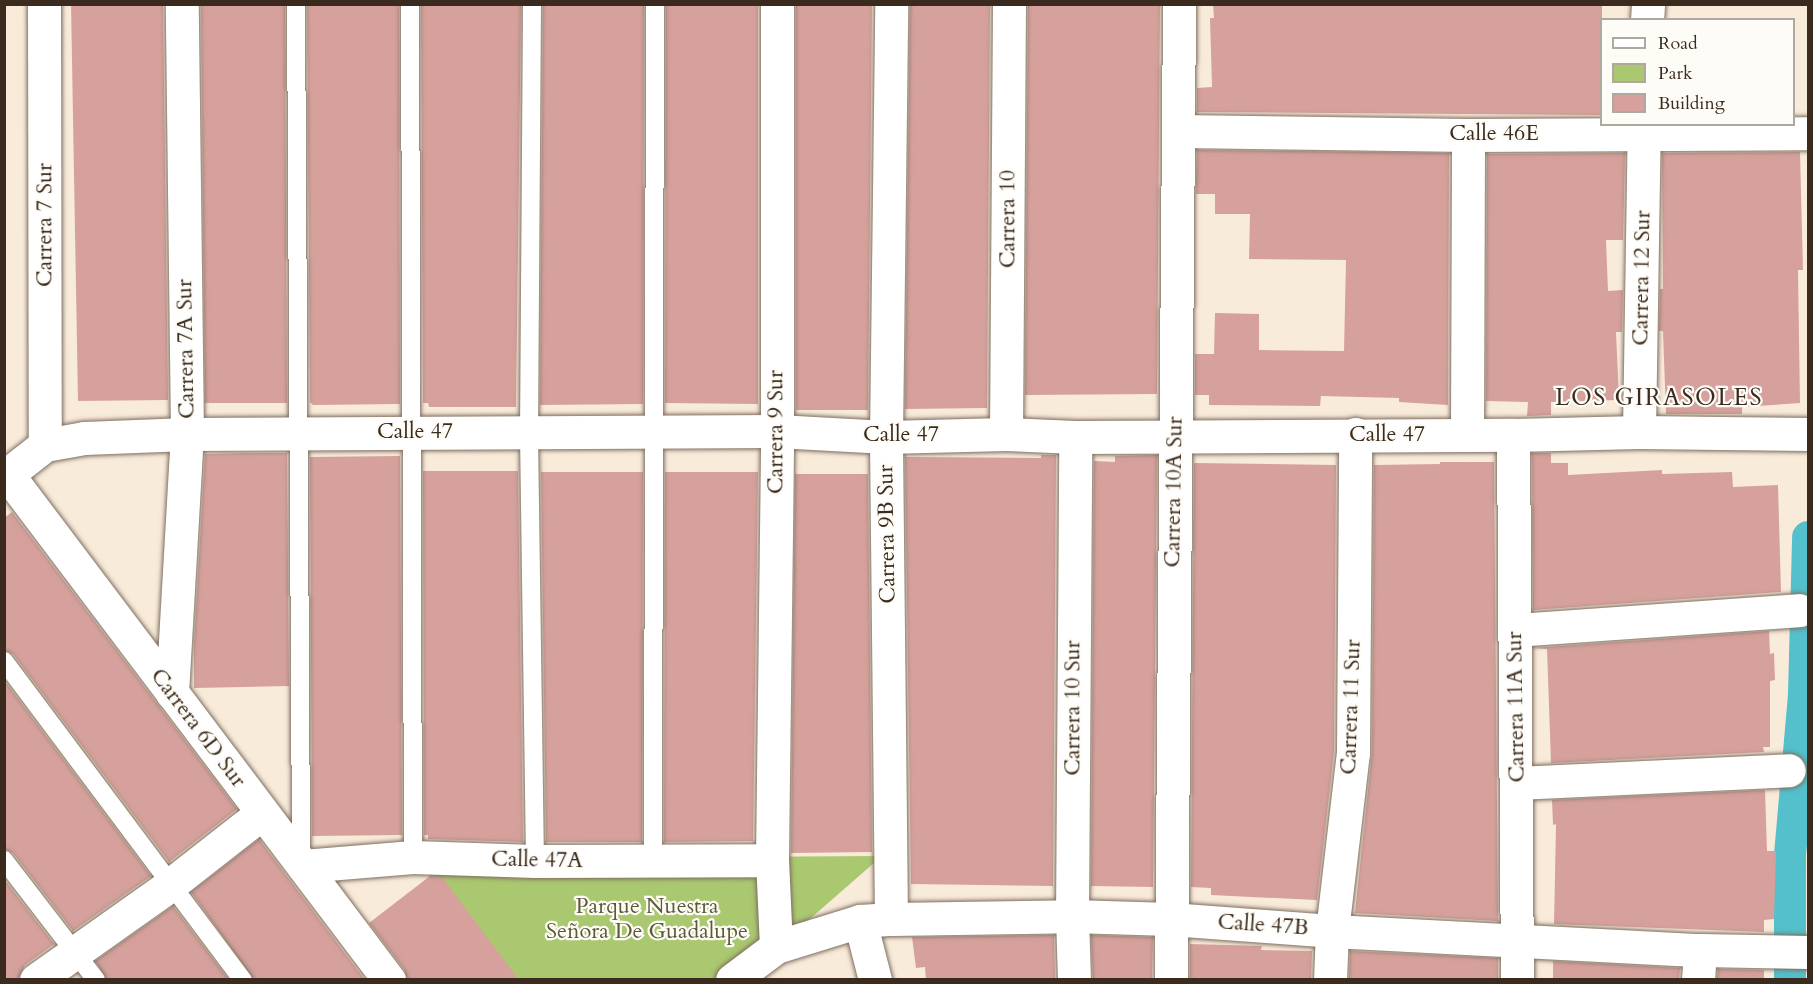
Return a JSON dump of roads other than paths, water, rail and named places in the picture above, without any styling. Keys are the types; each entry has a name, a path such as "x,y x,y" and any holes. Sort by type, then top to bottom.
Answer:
{"street":[{"name":"Carrera 7 Sur","path":"44,4 45,445"},
{"name":"Carrera 7A Sur","path":"172,693 187,434 182,4"},
{"name":"Carrera 9 Sur","path":"776,947 772,860 777,431 777,4"},
{"name":"Carrera 9B Sur","path":"875,980 886,437 891,4"},
{"name":"Carrera 10","path":"1006,434 1009,4"},
{"name":"Carrera 10A Sur","path":"1171,980 1179,4"},
{"name":"Calle 46E","path":"1179,131 1468,135 1644,128 1809,134"},
{"name":"Carrera 12 Sur","path":"1639,432 1644,128"},
{"path":"1467,435 1468,135"},
{"name":"Calle 47","path":"6,476 45,445 84,438 187,434 296,432 655,434 777,431 886,437 1006,434 1075,437 1513,435 1639,432 1809,434"},
{"name":"Carrera 11 Sur","path":"1330,980 1332,931 1353,753 1355,434"},
{"name":"Carrera 11A Sur","path":"1513,435 1517,980"},
{"name":"Carrera 10 Sur","path":"1074,980 1072,916 1075,437"},
{"name":"Carrera 6D Sur","path":"6,476 389,980"},
{"path":"1516,630 1799,610"},
{"path":"1517,783 1789,770"},
{"path":"36,980 170,885 262,813"},
{"name":"Calle 47A","path":"302,865 413,857 535,861 772,860"},
{"name":"Calle 47B","path":"732,980 776,947 876,920 1072,916 1170,918 1332,931 1516,939 1699,965 1796,952"}],"lane":[{"path":"296,4 296,432 302,865"},
{"path":"410,4 413,857"},
{"path":"532,4 529,433 535,861"},
{"path":"653,861 655,4"},
{"path":"4,661 243,980"},
{"path":"4,860 96,980"}],"waterway":[{"path":"1790,980 1790,855 1804,694 1808,537"}],"district":[{"name":"LOS GIRASOLES","path":"1659,398"}],"park label":[{"name":"Parque Nuestra Señora De Guadalupe","path":"647,918"}]}
